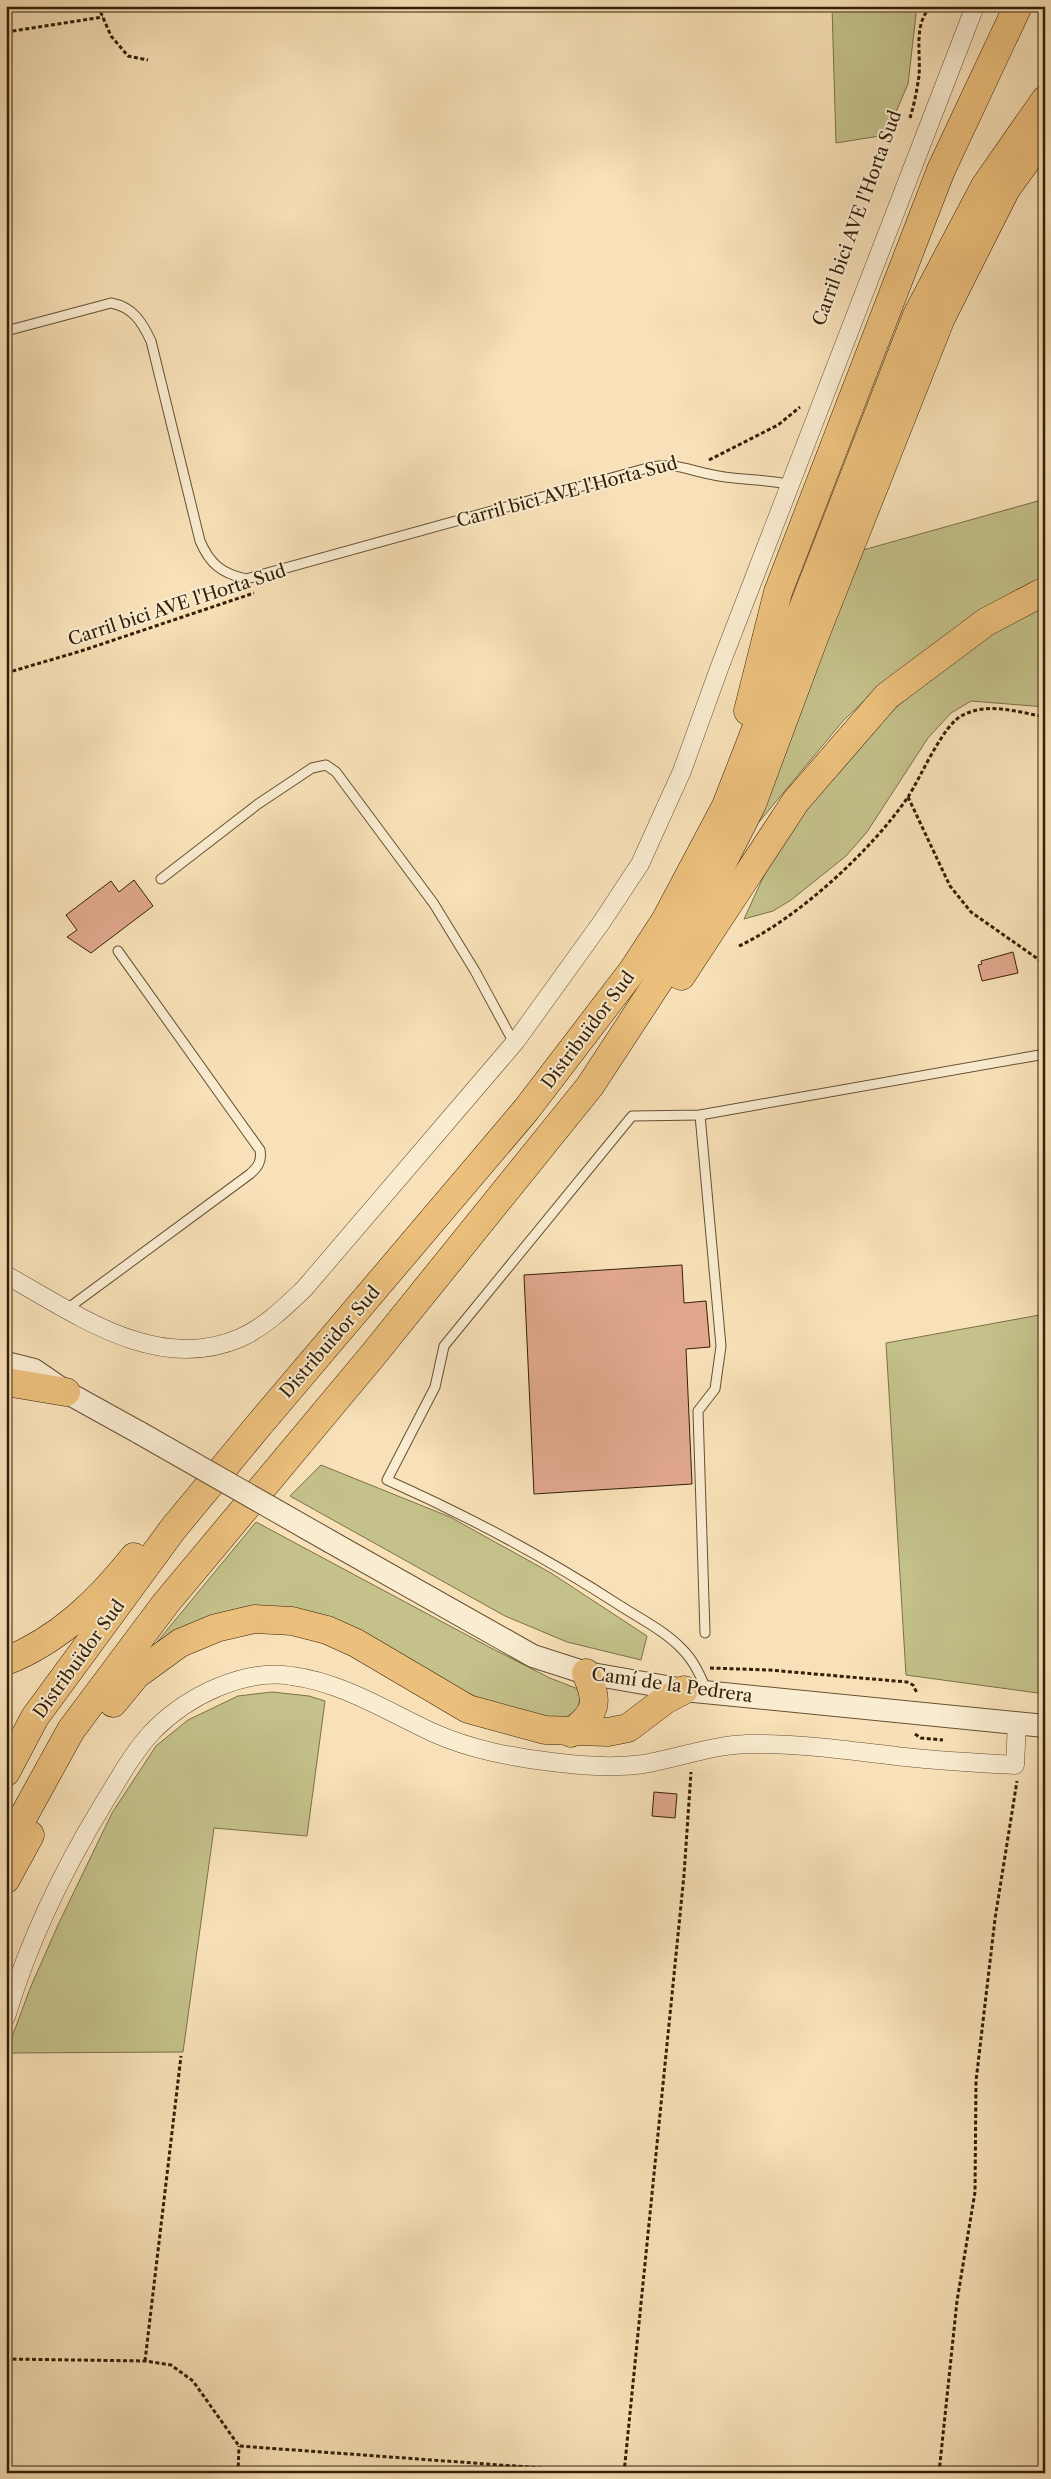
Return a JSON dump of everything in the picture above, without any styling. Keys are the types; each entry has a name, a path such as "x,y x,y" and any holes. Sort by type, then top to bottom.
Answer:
{"highway":[{"path":"665,921 740,738 778,592 934,188 1018,6"},
{"path":"665,921 726,806 917,315 985,186 1045,100"},
{"path":"373,1355 590,1086 662,976 696,917 752,804 815,635 941,318 1006,189 1045,135"},
{"path":"373,1355 604,1093 796,801 887,696 986,622 1045,591"},
{"name":"Distribuïdor Sud","path":"6,1772 35,1717 173,1529 526,1110 634,970 665,921"},
{"name":"Distribuïdor Sud","path":"6,1848 71,1730 166,1603 373,1355"},
{"path":"6,1382 35,1379 66,1392"},
{"path":"6,1661 33,1651 63,1631 95,1600 142,1545 173,1529"},
{"path":"6,1879 87,1736 136,1674 180,1643 216,1628 254,1619 292,1621 327,1630 356,1644 468,1709 545,1730 571,1733 608,1732 628,1728 665,1700 696,1691"},
{"path":"571,1733 589,1719 595,1702 594,1691 586,1673"}],"street":[{"path":"6,1275 116,1336 151,1345 183,1349 214,1346 241,1337 275,1317 304,1289 514,1043 640,864 682,771 975,6"},
{"path":"6,1354 35,1379"},
{"path":"6,1363 35,1379"},
{"path":"6,1373 35,1379"},
{"name":"Camí de la Pedrera","path":"66,1392 483,1630 533,1656 586,1673 696,1691 1045,1726"},
{"path":"6,2018 16,1985 42,1919 83,1838 126,1765 155,1730 188,1703 218,1688 251,1677 290,1675 332,1685 436,1734 488,1752 553,1762 599,1766 641,1764 741,1744 786,1744 1015,1765 1017,1722"}],"lane":[{"path":"6,331 111,303 122,305 133,313 144,326 151,341 200,541 213,565 225,573 246,579 651,467 665,465 696,469 708,474 791,485"},
{"path":"161,879 258,804 312,768 326,765 336,772 434,904 475,971 514,1043"},
{"path":"67,1308 250,1174 257,1168 261,1158 260,1150 118,951"},
{"path":"696,1691 697,1668 681,1648 650,1625 572,1575 472,1520 387,1480 435,1387 444,1346 632,1116 700,1115 1045,1054"},
{"path":"700,1115 721,1346 715,1389 698,1411 705,1633"}],"path":[{"path":"98,6 111,36 128,56 148,60"},
{"name":"Carril bici AVE l'Horta Sud","path":"907,125 919,76 918,48 922,16 931,6"},
{"path":"6,32 103,17"},
{"name":"Carril bici AVE l'Horta Sud","path":"696,469 712,458 778,425 802,405"},
{"name":"Carril bici AVE l'Horta Sud","path":"6,673 82,651 258,592"},
{"path":"739,946 765,934 833,882 908,797 948,728 961,715 976,710 994,708 1045,717"},
{"path":"908,797 950,886 971,912 1045,964"},
{"path":"718,1667 907,1682 913,1685 917,1700"},
{"path":"913,1727 915,1735 921,1738 951,1741"},
{"path":"624,2473 684,1875 692,1755"},
{"path":"940,2473 957,2301 975,2192 976,2081 995,1918 1018,1772 1015,1765"},
{"path":"146,2361 181,2056"},
{"path":"6,2359 146,2361 172,2365 193,2381 239,2446 238,2473"},
{"path":"239,2446 611,2473"}],"shaded area":[{"path":"832,6 917,6 908,84 886,135 836,143"},
{"path":"1045,499 1045,576 1028,584 867,698 843,721 744,840 863,550"},
{"path":"1045,602 1045,707 971,701 951,713 928,738 867,832 846,856 791,900 773,911 744,919 779,843 817,790 888,714 982,637"},
{"path":"1045,1314 1045,1694 906,1675 886,1343"},
{"path":"321,1465 450,1517 551,1573 647,1636 641,1660 567,1642 505,1616 290,1496"},
{"path":"256,1522 491,1648 550,1678 578,1689 581,1693 578,1708 567,1717 551,1718 481,1699 452,1686 386,1648 209,1617 157,1642"},
{"path":"272,1692 309,1696 325,1701 307,1836 214,1828 183,2052 6,2053 31,1986 112,1813 156,1746 188,1720 238,1696"}],"building":[{"path":"134,880 153,906 91,953 67,937 77,930 66,915 111,881 119,892"},
{"path":"1013,952 1018,973 982,981 978,965 982,964 981,961"},
{"path":"682,1265 684,1303 706,1301 710,1347 686,1349 692,1484 534,1494 524,1275"},
{"path":"654,1792 677,1794 675,1818 652,1816"}]}
